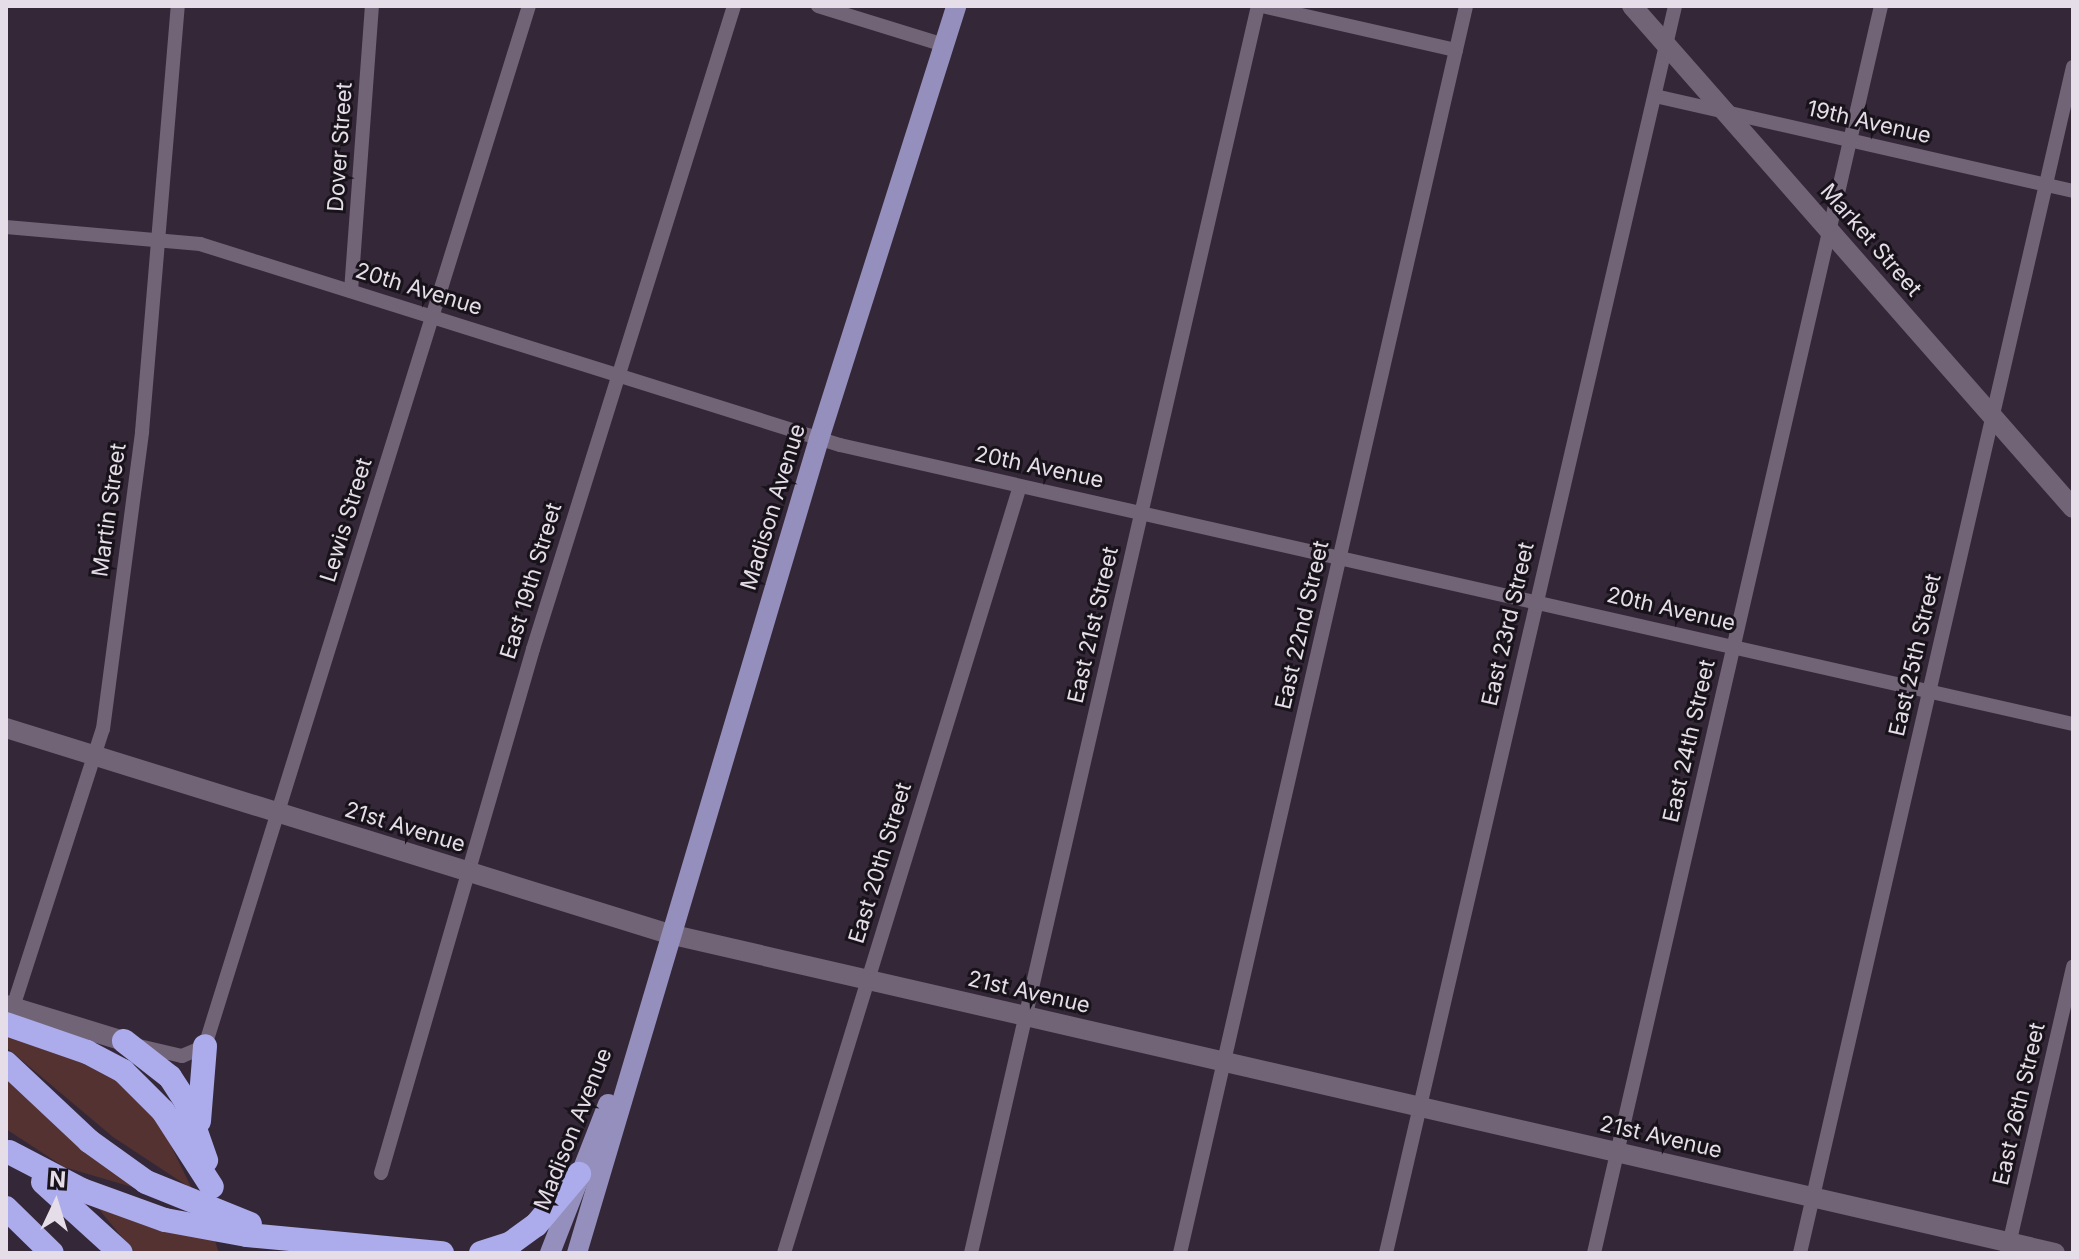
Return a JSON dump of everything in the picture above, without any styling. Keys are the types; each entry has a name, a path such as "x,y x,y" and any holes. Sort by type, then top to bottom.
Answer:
{"highway":[{"path":"8,1012 123,1071 163,1111 209,1209 242,1237"},
{"path":"124,1041 170,1077 199,1135"},
{"path":"205,1046 199,1135 209,1209"},
{"path":"6,1063 89,1141 146,1182 209,1209 242,1237 442,1253"},
{"path":"7,1152 137,1213 209,1209"},
{"path":"7,1152 121,1253"},
{"path":"481,1253 511,1243 536,1225 579,1174"},
{"path":"6,1208 52,1253"}],"main road":[{"name":"Madison Avenue","path":"577,1253 669,934 819,439 956,6"},
{"name":"Madison Avenue","path":"550,1253 579,1174 643,1023"}],"street":[{"name":"Martin Street","path":"8,1012 95,756 142,432 161,238 178,6"},
{"name":"Dover Street","path":"351,291 372,6"},
{"name":"Lewis Street","path":"205,1046 529,6"},
{"name":"East 19th Street","path":"381,1173 466,871 734,6"},
{"path":"818,6 944,45"},
{"path":"1260,6 1456,50"},
{"name":"East 21st Street","path":"971,1253 1260,6"},
{"name":"East 22nd Street","path":"1180,1253 1466,6"},
{"name":"Market Street","path":"1632,6 2073,508"},
{"name":"East 23rd Street","path":"1386,1253 1675,6"},
{"name":"East 24th Street","path":"1594,1253 1881,6"},
{"name":"East 25th Street","path":"1800,1253 2073,67"},
{"name":"19th Avenue","path":"1655,96 2073,191"},
{"name":"20th Avenue","path":"6,227 161,238 200,244 819,439 2073,724"},
{"name":"East 20th Street","path":"784,1253 1020,486"},
{"name":"21st Avenue","path":"6,728 669,934 1617,1151 1813,1197 2009,1248 2055,1253"},
{"name":"East 26th Street","path":"2009,1248 2073,966"},
{"path":"8,1012 182,1056 205,1046"}],"shaded area":[{"path":"6,1030 115,1072 155,1113 192,1189 113,1137 6,1047"},
{"path":"6,1077 149,1192 64,1167 6,1129"},
{"path":"93,1202 214,1238 219,1253 135,1253"}]}
